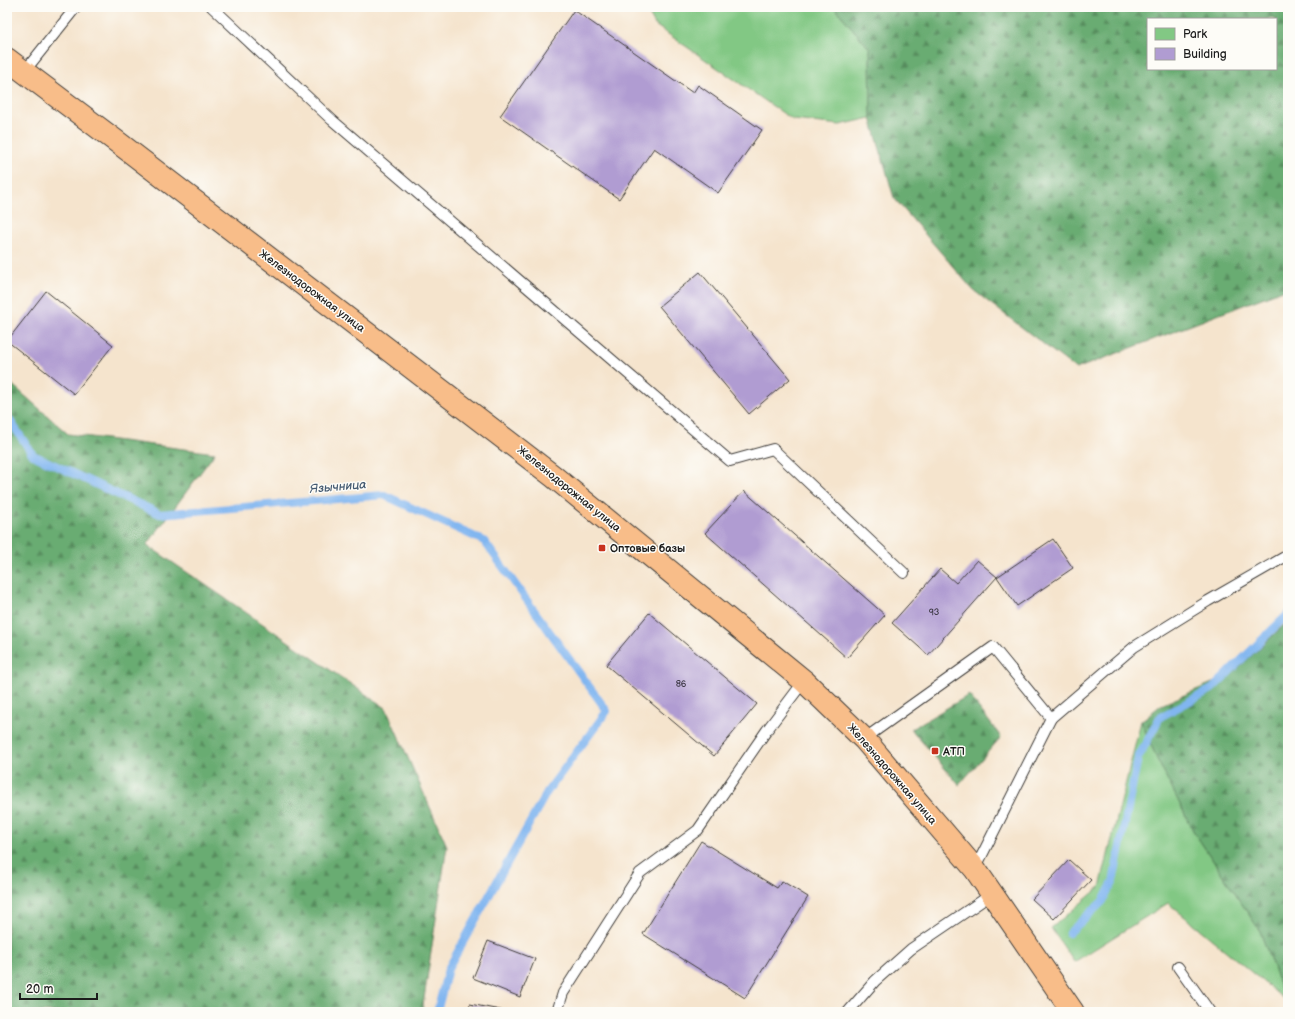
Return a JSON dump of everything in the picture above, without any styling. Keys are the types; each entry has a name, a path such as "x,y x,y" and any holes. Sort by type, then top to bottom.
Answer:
{"highway":[{"name":"Железнодорожная улица","path":"7,59 127,149 553,476 804,681 864,739 975,869 1073,1012"}],"lane":[{"path":"24,72 76,7"},
{"path":"212,7 332,120 730,461 773,449 904,573"},
{"path":"975,869 1051,718 1134,647 1208,601 1288,555"},
{"path":"864,739 993,647 1051,718"},
{"path":"557,1012 563,993 640,873 698,830 767,730 804,681"},
{"path":"848,1012 875,981 911,949 992,894"},
{"path":"1178,967 1210,1012"}],"green space":[{"path":"645,7 834,7 870,49 871,118 840,125 793,120 655,25"},
{"path":"834,7 1288,7 1288,288 1076,369 973,290 894,198 871,118 870,49"},
{"path":"7,380 68,434 215,453 147,545 386,708 447,846 422,1012 7,1012"},
{"path":"1288,621 1288,1003 1285,1000 1260,931 1194,832 1157,759 1141,721 1161,705 1231,675"},
{"path":"969,695 1001,737 959,785 911,729"},
{"path":"1141,721 1157,759 1194,832 1260,931 1285,1000 1168,903 1074,962 1051,928 1100,887"}],"building":[{"path":"574,10 693,93 698,85 762,130 718,193 654,148 619,199 500,116"},
{"path":"700,272 790,379 749,414 659,306"},
{"path":"46,291 113,345 74,394 7,341"},
{"path":"744,491 885,615 847,658 705,533"},
{"path":"1053,539 1073,568 1017,606 997,577"},
{"path":"977,560 997,577 928,655 892,623 940,569 956,583"},
{"path":"649,613 757,704 714,756 606,665"},
{"path":"701,841 777,888 782,881 808,897 745,998 643,934"},
{"path":"1069,860 1091,880 1054,919 1032,899"},
{"path":"488,941 535,959 520,997 473,978"},
{"path":"470,1004 505,1011 505,1012 468,1012"}],"waterway":[{"name":"Язычница","path":"7,416 33,455 160,514 384,495 484,541 607,711 547,792 448,969 437,1012"},
{"path":"1069,933 1103,901 1113,882 1138,758 1160,717 1212,689 1288,614"}],"place":[{"name":"Оптовые базы","path":"602,548"},
{"name":"АТП","path":"935,751"}]}
